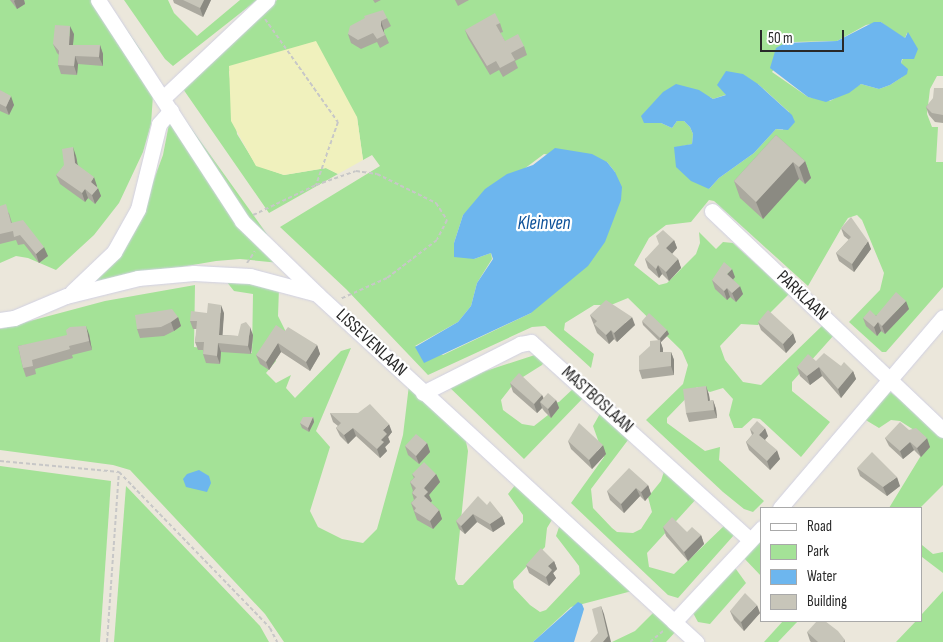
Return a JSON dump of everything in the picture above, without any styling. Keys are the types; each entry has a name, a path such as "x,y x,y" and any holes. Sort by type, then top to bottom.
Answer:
{"street":[{"name":"LISSEVENLAAN","path":"98,0 242,220 317,294 423,393 696,642"},
{"path":"66,296 114,252 138,209 159,124 167,104 262,4"},
{"name":"PARKLAAN","path":"712,211 943,430"},
{"path":"0,320 14,318 66,296 138,278 194,273 237,275 317,294"},
{"path":"781,507 891,381 943,317"},
{"name":"MASTBOSLAAN","path":"423,393 520,344 532,342 750,540"},
{"path":"674,622 760,530"}],"path":[{"path":"262,4 338,122 316,185"},
{"path":"242,220 316,185 356,172 377,174 436,203 447,220 437,240 387,278 328,304"},
{"path":"237,275 261,240"},
{"path":"0,461 119,472 270,628 277,642"},
{"path":"107,642 119,472"},
{"path":"650,642 674,622"}],"green space":[{"path":"0,0 106,0 142,52 153,95 151,124 143,152 119,203 94,235 56,270 28,258 16,256 0,263"},
{"path":"124,0 168,0 174,13 197,36 240,0 257,0 173,66 165,59"},
{"path":"277,0 943,0 943,76 937,76 930,89 927,114 932,127 938,127 936,162 943,162 943,287 886,352 882,352 849,322 880,290 884,273 862,220 857,215 848,218 808,286 714,201 709,200 691,222 666,225 649,238 634,265 659,285 667,283 696,254 700,243 699,232 716,249 723,242 733,243 789,294 758,325 741,324 720,346 725,360 743,382 761,385 823,325 834,335 792,382 792,391 830,422 801,457 760,419 753,418 742,428 734,428 729,415 733,399 723,388 710,392 697,387 667,418 667,423 705,451 720,447 719,460 764,501 753,512 744,509 723,492 646,420 683,384 688,365 682,351 628,298 611,305 594,305 565,323 564,330 594,354 591,368 545,326 532,327 428,375 346,289 280,227 380,166 372,155 363,160 357,117 229,71 237,134 256,165 284,175 326,168 338,174 269,213 181,86","holes":["881,22 897,35 905,38 907,33 911,40 901,63 902,77 890,85 879,89 861,84 830,101 808,97 772,72 793,42 837,41 866,25","758,84 789,112 783,130 776,129 754,153 719,178 709,189 678,147 692,144 693,134 690,127 684,121 677,121 672,128 661,123 710,97 713,99","544,154 607,162 615,172 531,313 443,355 415,346 458,322 471,306 477,283 492,259 491,253 474,259 454,243 463,215"]},
{"path":"173,103 269,237 280,263 240,259 216,261 128,276 63,292 84,280 144,206 163,155"},
{"path":"226,281 253,281 279,288 278,316 287,334 271,353 276,361 266,373 276,383 291,375 286,388 295,398 341,351 351,348 316,431 330,447 310,511 318,527 342,539 363,543 377,529 403,435 409,385 465,437 468,451 455,579 458,585 463,585 523,522 523,515 508,494 516,484 553,518 547,528 545,547 513,581 514,588 530,605 540,612 546,610 580,574 579,566 556,536 560,524 632,591 571,607 533,642 284,642 265,614 130,470 113,465 0,450 0,329 105,301 195,285 194,347 252,353 253,294 234,291"},
{"path":"541,353 546,359 542,365 515,382 501,400 503,410 522,424 534,426 548,415 554,403 559,402 576,386 586,395 524,459 446,384"},
{"path":"889,391 943,433 943,485 921,507 890,507 925,449 917,432 900,421 891,420 879,428 864,419"},
{"path":"602,410 631,436 591,489 593,508 612,528 617,532 633,533 641,529 652,512 648,497 661,481 665,468 698,497 647,553 649,567 674,574 726,524 734,535 678,598 668,595 571,503 604,457 593,426"},
{"path":"0,466 111,481 100,642 0,642"},
{"path":"126,486 260,626 269,642 114,642"},
{"path":"760,537 760,575 742,556"},
{"path":"923,546 933,554 943,552 943,573 923,558"},
{"path":"733,565 746,583 710,624 698,622 693,613"},
{"path":"943,591 943,642 896,642 915,622 923,622 923,613"},
{"path":"656,610 677,630 666,642 612,642 635,631"},
{"path":"782,622 797,622 778,642 764,642"}],"sand":[{"path":"316,41 357,117 363,160 338,174 326,168 284,175 256,166 231,121 229,66"}],"water":[{"path":"874,22 881,22 905,38 908,32 918,49 914,59 902,59 901,63 908,69 907,74 890,85 879,89 861,84 849,93 826,102 808,97 770,68 776,48 785,43 837,41"},
{"path":"726,71 743,74 758,84 792,115 795,122 788,130 776,129 754,153 719,178 709,189 691,181 676,167 674,147 692,144 693,134 690,127 684,121 677,121 672,128 661,123 644,123 641,116 663,92 676,84 699,90 713,99 726,95 717,85"},
{"name":"Kleinven","path":"555,148 592,154 607,162 615,172 622,187 621,200 605,242 588,266 531,313 424,363 415,347 458,322 471,306 477,283 493,259 491,253 474,259 454,257 454,243 463,215 485,189 507,174 533,165"},
{"path":"199,470 209,476 211,483 207,492 186,487 183,479 187,474"},
{"path":"578,602 582,604 584,609 574,642 533,642"}],"building":[{"path":"183,0 204,0 200,8"},
{"path":"383,10 387,18 381,21 385,35 377,39 373,33 358,40 348,34 350,26 365,18 364,16"},
{"path":"495,13 500,23 496,25 505,41 518,34 524,46 511,53 515,60 500,68 496,61 487,66 465,30"},
{"path":"55,25 70,26 69,45 100,45 99,57 75,56 74,66 58,65 59,51 53,44"},
{"path":"934,88 943,88 943,115 932,113 926,107 933,98"},
{"path":"0,90 11,96 6,107 0,104"},
{"path":"776,135 805,161 799,167 793,162 756,202 734,181"},
{"path":"73,147 75,163 94,177 91,182 98,188 92,195 85,189 82,193 56,175 64,165 62,149"},
{"path":"6,204 11,223 23,220 44,247 36,254 20,235 14,237 13,231 0,234 0,206"},
{"path":"851,217 868,241 852,264 836,253 851,237 841,228"},
{"path":"663,230 674,240 666,248 678,259 666,272 658,265 656,269 645,259 659,244 656,236"},
{"path":"724,262 732,269 727,274 740,286 732,293 727,288 724,291 712,280"},
{"path":"896,292 906,301 882,326 878,322 874,327 863,318 870,310 876,316"},
{"path":"606,300 632,317 614,333 611,330 606,335 594,324 597,321 590,315"},
{"path":"208,303 221,305 219,335 238,336 241,324 246,322 250,327 248,346 218,343 217,356 203,354 204,342 195,342 197,321 190,321 191,311 207,313"},
{"path":"172,309 178,317 171,322 161,327 137,329 135,315"},
{"path":"768,310 793,333 783,344 758,322"},
{"path":"649,313 667,330 660,338 642,321"},
{"path":"276,325 285,331 288,327 317,345 306,362 278,343 266,362 256,355"},
{"path":"86,326 89,341 69,346 70,349 32,360 33,366 23,368 18,346 67,335 66,330 70,327"},
{"path":"660,340 660,352 671,352 671,366 639,370 639,356 650,346 650,341"},
{"path":"824,353 841,366 844,362 853,371 838,389 819,367 807,376 797,367 808,354 816,361"},
{"path":"519,373 542,395 534,404 510,383"},
{"path":"706,386 708,401 713,400 714,410 686,413 683,389"},
{"path":"548,393 556,400 548,409 540,402"},
{"path":"370,404 389,424 383,430 387,434 381,440 384,442 377,449 353,428 344,435 336,428 341,423 330,413 358,413"},
{"path":"303,417 313,417 308,428 300,423"},
{"path":"757,421 765,428 759,435 777,450 767,461 746,442 754,433 750,429"},
{"path":"900,422 909,430 916,428 927,438 917,448 910,442 900,451 885,438"},
{"path":"579,423 603,445 589,460 568,441"},
{"path":"416,434 427,443 416,456 405,446"},
{"path":"872,452 897,477 883,487 857,468"},
{"path":"424,462 436,474 424,488 428,492 424,496 439,510 430,521 414,511 416,508 411,503 417,497 412,493 416,488 410,482 415,477 412,474"},
{"path":"629,468 648,485 641,492 636,488 621,504 607,491"},
{"path":"478,496 487,505 490,501 502,516 490,524 473,514 461,526 456,521"},
{"path":"672,517 687,532 692,527 701,535 684,552 663,527"},
{"path":"541,548 554,561 548,566 552,570 546,577 526,565"},
{"path":"745,593 757,605 741,622 730,611"},
{"path":"601,606 608,636 603,642 590,642 598,633 592,609"},
{"path":"816,622 826,622 838,631 845,640 843,642 818,642 807,632"}]}
